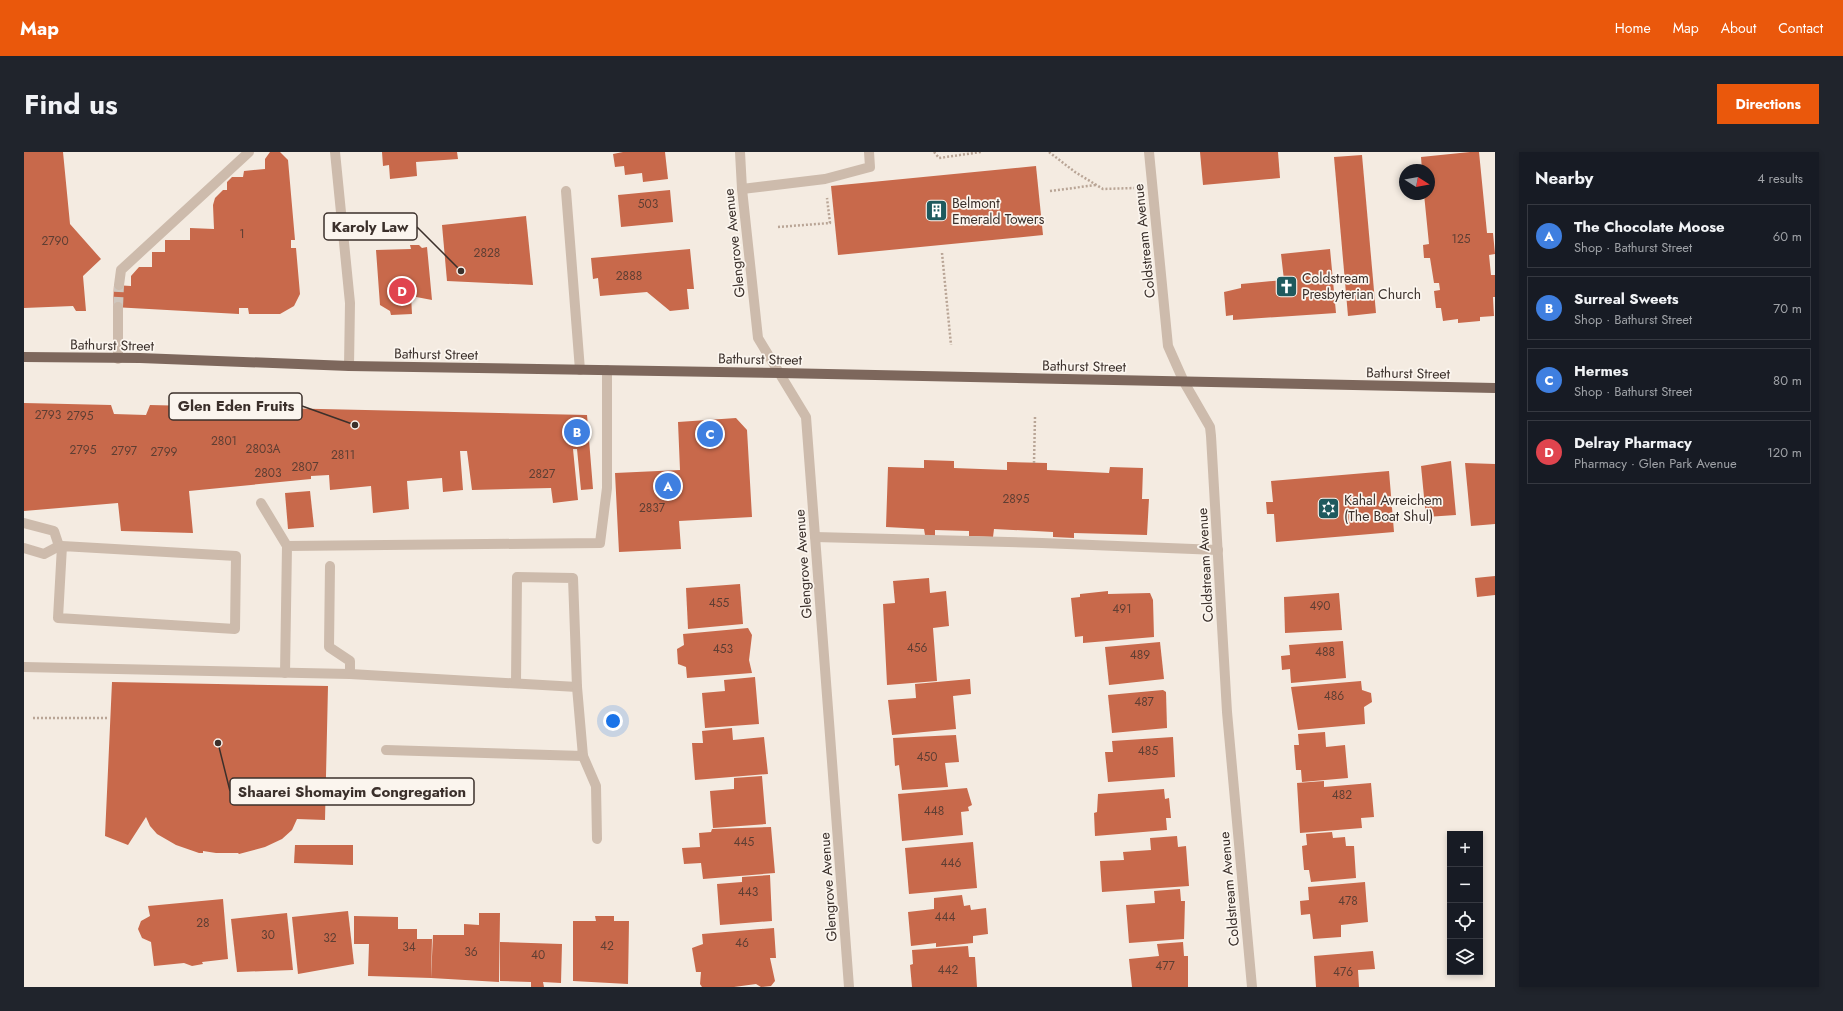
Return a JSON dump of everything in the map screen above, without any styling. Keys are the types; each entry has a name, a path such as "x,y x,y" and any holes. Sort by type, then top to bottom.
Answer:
{"main road":[{"name":"Bathurst Street","path":"24,358 118,359 350,366 780,373 1495,388"}],"street":[{"path":"119,285 121,270 249,152"},
{"path":"335,152 350,303 350,366"},
{"name":"Glengrove Avenue","path":"740,152 742,189 758,338 806,417 849,987"},
{"path":"742,189 825,179 870,167 869,152"},
{"name":"Coldstream Avenue","path":"1149,152 1168,346 1184,382 1210,427 1227,712 1252,987"},
{"path":"566,191 580,370"},
{"path":"118,307 118,359"},
{"path":"287,546 600,543 607,488 607,370"},
{"path":"261,503 287,546 285,672"},
{"path":"24,523 54,531 61,546 58,618 235,628 236,556 61,546 44,554 24,548"},
{"path":"815,537 1042,543 1218,550"},
{"path":"330,566 329,647 350,661 350,674"},
{"path":"516,683 517,577 573,578 583,756 596,786 597,839"},
{"path":"24,667 350,674 578,687"},
{"path":"386,750 583,756"}],"path":[{"path":"934,152 939,158 981,152"},
{"path":"1049,152 1075,172 1103,189 1153,187"},
{"path":"778,227 830,223 825,179"},
{"path":"1050,191 1096,185"},
{"path":"942,253 951,345"},
{"path":"1034,463 1035,417"},
{"path":"32,718 108,718"}],"building":[{"path":"24,152 63,152 70,224 101,259 83,276 86,311 76,311 73,306 24,308"},
{"path":"270,152 280,152 288,160 295,240 291,240 291,248 296,248 300,294 294,306 280,314 249,314 248,308 239,308 239,314 113,307 114,285 131,286 131,276 139,267 152,267 152,252 165,252 165,240 190,240 190,228 214,229 213,205 215,198 223,190 227,190 227,182 232,177 243,177 244,171 265,169 265,159"},
{"path":"382,152 457,152 458,159 416,162 417,176 390,179 389,165 383,166"},
{"path":"623,152 665,152 668,179 643,182 642,173 625,175 624,166 615,167 613,154"},
{"path":"1200,152 1278,152 1280,178 1203,185"},
{"path":"1479,152 1487,233 1493,233 1495,254 1489,255 1491,275 1495,275 1495,297 1493,297 1494,316 1480,317 1480,321 1458,323 1458,319 1443,321 1441,308 1436,308 1434,291 1440,290 1439,283 1434,283 1430,258 1424,258 1423,245 1429,244 1425,200 1435,200 1435,164 1422,164 1421,157"},
{"path":"1362,155 1376,313 1348,316 1334,157"},
{"name":"Belmont Emerald Towers","path":"1036,166 1043,235 838,255 831,186"},
{"path":"670,190 673,222 621,227 618,195"},
{"path":"526,216 533,285 447,281 442,225"},
{"path":"410,245 419,245 422,248 427,247 432,300 411,296 412,314 391,315 390,311 380,305 376,250 411,249"},
{"path":"690,249 694,289 687,289 689,309 670,311 647,292 600,296 598,278 593,279 591,258"},
{"name":"Coldstream Presbyterian Church","path":"1330,249 1336,313 1233,320 1233,315 1226,316 1224,292 1241,288 1241,284 1284,280 1281,254"},
{"path":"24,403 111,405 114,414 146,415 150,405 587,415 593,489 581,490 577,449 573,449 578,500 553,503 551,488 472,490 467,451 460,451 463,490 443,492 442,478 407,481 409,509 373,513 371,486 330,490 329,475 311,476 311,479 189,491 193,533 121,531 118,503 24,511"},
{"path":"736,418 747,430 752,517 679,521 681,549 619,552 615,473 680,470 678,422"},
{"path":"924,460 954,461 954,468 1007,470 1007,462 1047,463 1047,470 1109,473 1110,467 1143,468 1142,499 1149,499 1147,535 1074,533 1074,538 1053,537 1053,532 994,529 993,537 969,536 969,531 935,530 935,536 925,535 924,529 886,527 888,467 924,468"},
{"path":"1451,461 1456,515 1426,517 1421,466"},
{"path":"1465,463 1495,464 1495,524 1471,526"},
{"name":"Kahal Avreichem (The Boat Shul)","path":"1389,471 1394,532 1276,542 1274,514 1267,514 1266,502 1273,502 1271,481"},
{"path":"310,491 314,527 288,529 285,493"},
{"path":"1495,576 1495,595 1477,597 1475,578"},
{"path":"929,578 930,593 946,591 949,626 933,628 937,681 887,685 883,604 895,603 893,581"},
{"path":"740,584 743,624 688,629 686,588"},
{"path":"1108,591 1108,594 1150,593 1153,600 1154,637 1083,643 1083,636 1075,637 1071,598 1080,597 1080,594"},
{"path":"1339,593 1342,630 1285,633 1284,597"},
{"path":"748,628 752,635 749,660 752,673 687,678 686,667 678,664 677,649 684,645 683,634"},
{"path":"1343,641 1346,678 1291,683 1290,669 1282,670 1281,656 1290,655 1289,645"},
{"path":"1160,642 1164,679 1109,685 1105,647"},
{"path":"755,677 759,724 705,728 702,693 725,691 724,680"},
{"path":"970,679 971,694 953,696 956,729 892,735 888,700 916,698 915,684"},
{"path":"1361,681 1362,690 1371,693 1372,702 1364,707 1365,724 1298,730 1291,687"},
{"path":"112,682 328,686 325,820 297,819 292,830 282,839 265,847 239,854 203,851 203,853 199,853 176,845 157,834 150,826 146,817 128,845 105,836"},
{"path":"1163,690 1166,692 1167,728 1112,733 1108,695"},
{"path":"732,728 733,740 764,737 768,774 695,780 692,743 703,743 702,731"},
{"path":"1325,732 1326,747 1345,745 1348,778 1302,782 1301,770 1296,770 1294,745 1299,745 1298,734"},
{"path":"956,735 959,762 945,763 948,787 902,790 899,765 895,766 893,738"},
{"path":"1173,737 1175,777 1108,782 1105,752 1113,752 1112,741"},
{"path":"762,776 766,824 713,828 710,791 734,789 734,778"},
{"path":"1324,781 1324,787 1371,783 1374,817 1361,818 1362,828 1300,833 1297,783"},
{"path":"967,788 972,805 968,807 969,811 961,812 963,835 902,841 898,794"},
{"path":"1164,789 1165,799 1169,798 1171,818 1166,818 1167,830 1095,836 1094,813 1097,812 1098,794"},
{"path":"771,827 775,873 703,879 701,863 684,864 682,848 700,847 699,833 711,832 712,829"},
{"path":"1332,832 1333,838 1345,837 1346,846 1354,846 1356,878 1311,882 1309,870 1304,870 1302,846 1307,845 1306,834"},
{"path":"1177,836 1178,847 1186,846 1189,886 1102,892 1100,861 1124,860 1123,852 1151,850 1150,838"},
{"path":"973,842 977,888 909,894 905,848"},
{"path":"295,845 353,845 353,865 294,863"},
{"path":"770,875 772,921 720,925 717,884 742,882 742,877"},
{"path":"1365,882 1368,922 1341,925 1341,937 1313,939 1310,914 1301,915 1300,901 1309,900 1308,887"},
{"path":"1180,889 1181,901 1185,901 1184,939 1129,943 1126,905 1155,903 1154,891"},
{"path":"962,895 964,906 970,905 971,910 986,908 988,934 973,936 973,943 936,947 936,943 911,946 908,912 934,909 934,898"},
{"path":"223,899 228,959 202,962 203,964 192,966 184,963 154,966 151,942 142,938 138,929 141,921 150,916 148,906"},
{"path":"348,911 354,964 298,974 292,917"},
{"path":"287,913 293,970 237,972 231,919"},
{"path":"479,913 500,913 499,982 431,978 433,935 464,935 464,924 479,925"},
{"path":"354,916 398,917 398,929 417,929 417,939 432,939 431,978 368,976 369,944 354,944"},
{"path":"595,916 614,916 614,921 629,921 628,984 573,981 573,921 596,921"},
{"path":"774,928 776,958 770,958 775,981 771,986 761,987 756,984 734,987 702,987 700,984 701,972 696,972 692,948 703,944 702,934"},
{"path":"500,942 562,944 561,983 543,982 544,987 531,987 531,982 500,981"},
{"path":"1183,942 1184,956 1188,956 1188,987 1132,987 1129,959 1159,956 1157,944"},
{"path":"968,946 969,957 975,957 977,987 912,987 910,965 913,964 912,950"},
{"path":"1373,951 1375,969 1358,970 1359,987 1316,987 1314,956"}],"tunnel":[{"path":"118,307 119,285"}],"place":[{"name":"Belmont Emerald Towers","path":"937,211"},
{"name":"Karoly Law","path":"461,271"},
{"name":"Coldstream Presbyterian Church","path":"1287,286"},
{"name":"Delray Pharmacy","path":"402,291"},
{"name":"Glen Eden Fruits","path":"355,425"},
{"name":"Surreal Sweets","path":"577,432"},
{"name":"Hermes","path":"710,434"},
{"name":"The Chocolate Moose","path":"668,486"},
{"name":"Kahal Avreichem (The Boat Shul)","path":"1329,508"},
{"name":"Shaarei Shomayim Congregation","path":"218,743"}]}
